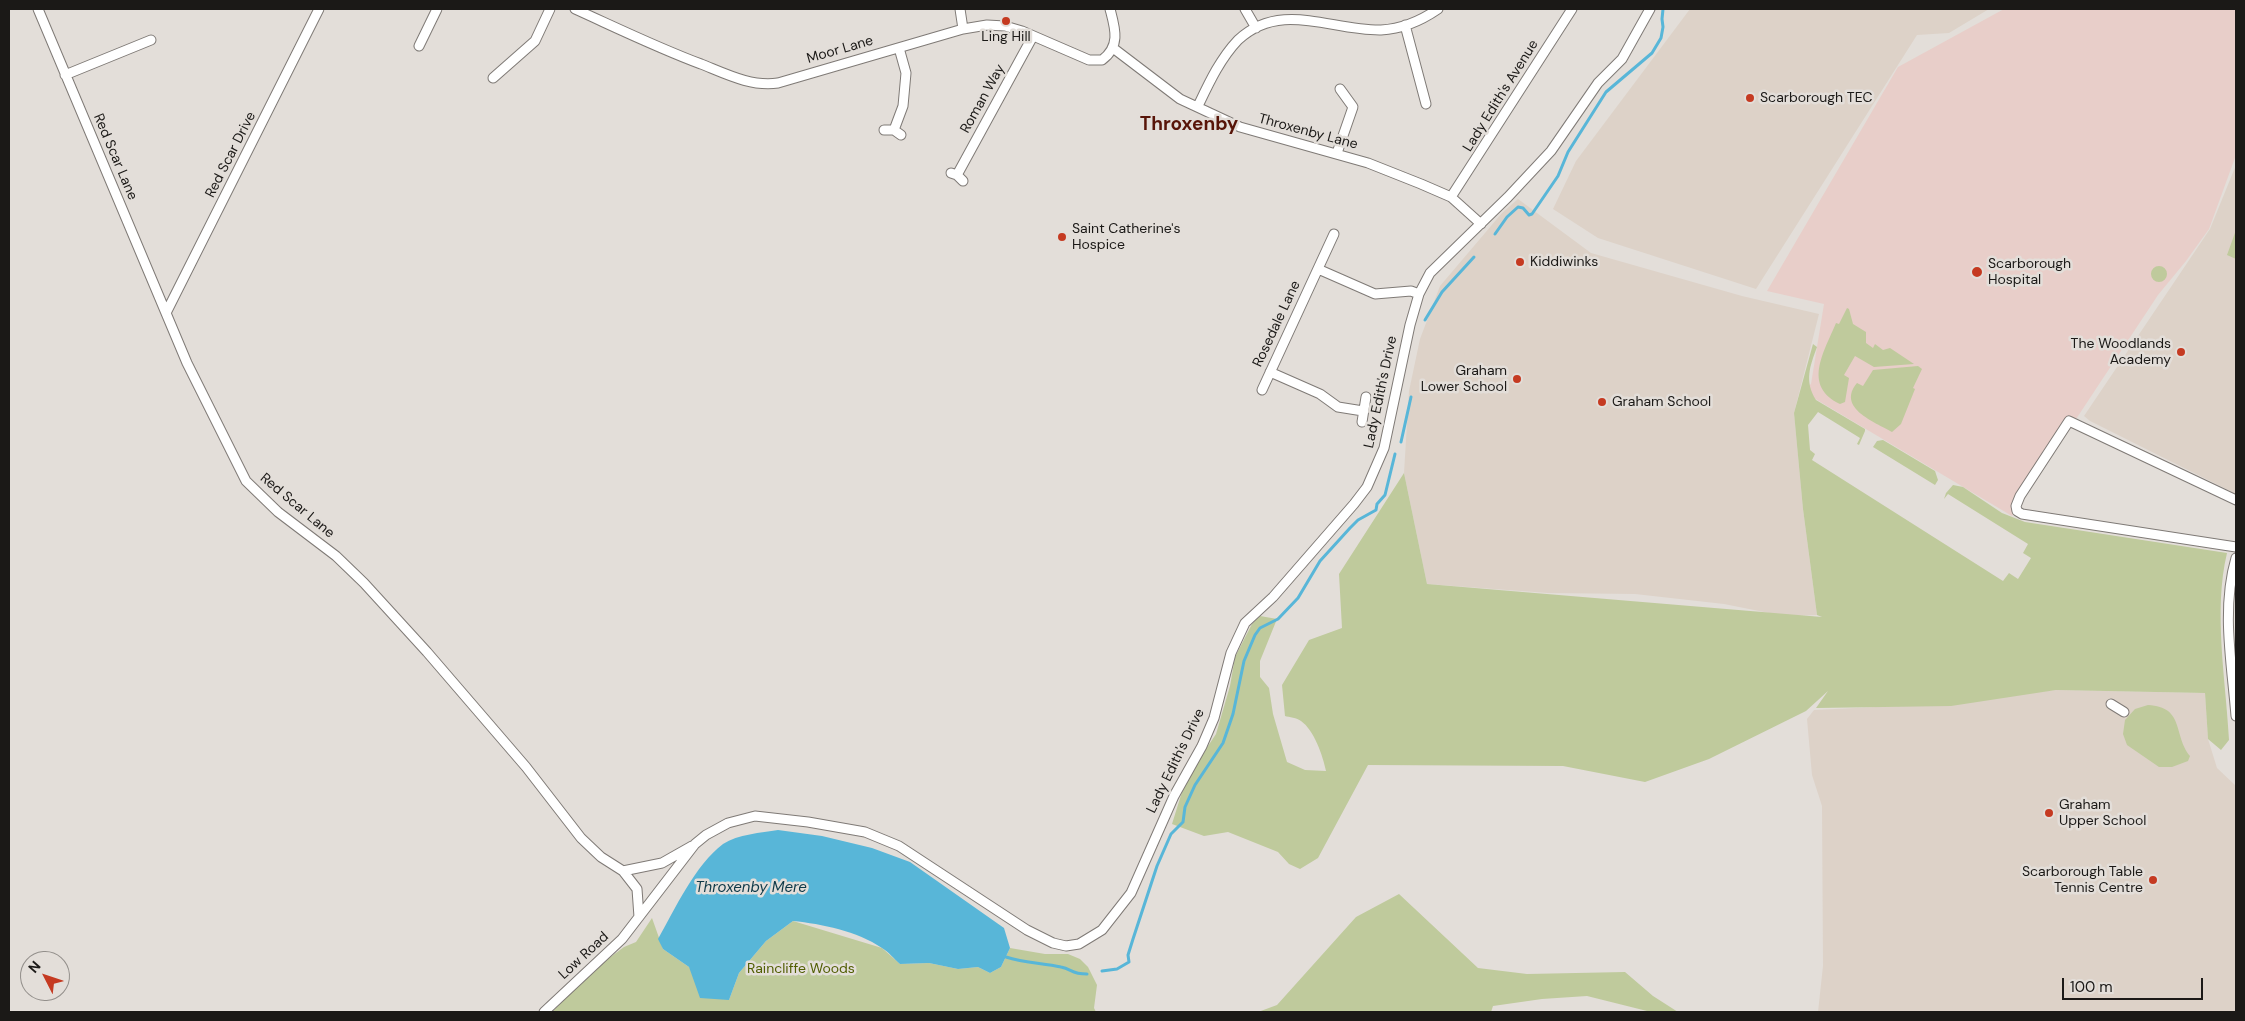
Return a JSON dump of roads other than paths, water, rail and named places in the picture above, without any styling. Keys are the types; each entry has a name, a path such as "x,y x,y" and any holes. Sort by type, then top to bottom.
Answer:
{"street":[{"name":"Red Scar Lane","path":"38,9 187,363 246,481 278,512 336,556 364,583 484,716 581,838 602,857 623,871 637,889 640,918"},
{"name":"Red Scar Drive","path":"166,313 319,9"},
{"path":"419,46 437,9"},
{"path":"493,78 535,41 550,9"},
{"name":"Moor Lane","path":"576,9 668,51 733,76 764,85 778,83 963,29 987,25 1005,26 1089,60 1102,60 1113,48"},
{"path":"960,9 963,29"},
{"path":"1110,9 1116,30 1113,48"},
{"path":"1245,9 1256,28"},
{"path":"1198,106 1227,53 1240,38 1256,28 1280,18 1302,19 1376,29 1405,25 1438,9"},
{"name":"Lady Edith's Avenue","path":"1451,197 1572,9"},
{"name":"Lady Edith's Drive","path":"640,918 695,844 722,826 754,816 845,827 865,832 900,846 1027,930 1053,943 1066,946 1079,944 1102,930 1131,893 1174,796 1202,746 1214,718 1231,653 1245,623 1273,597 1354,504 1367,487 1379,464 1410,325 1419,294 1430,273 1452,250 1482,224 1551,151 1598,83 1622,59 1650,9"},
{"path":"1405,25 1426,104"},
{"name":"Roman Way","path":"957,176 1033,36"},
{"path":"65,75 151,40"},
{"path":"884,130 898,132 903,106 906,73 899,48"},
{"name":"Throxenby Lane","path":"1113,48 1180,99 1240,127 1368,163 1451,197 1482,224"},
{"path":"1336,153 1353,107 1340,89"},
{"name":"Rosedale Lane","path":"1262,390 1334,234"},
{"path":"1318,269 1374,294 1411,291 1419,294"},
{"path":"1270,372 1320,394 1338,408 1363,411"},
{"path":"1362,422 1366,397"},
{"path":"2236,500 2069,421 2020,496 2016,506 2022,514 2236,547"},
{"path":"2236,558 2232,572 2228,609 2234,657 2236,716"},
{"path":"2111,704 2124,712"},
{"path":"623,871 662,863 695,844"},
{"name":"Low Road","path":"544,1012 622,939 640,918"}],"water":[{"name":"Throxenby Mere","path":"778,830 822,836 872,848 910,862 1004,928 1010,948 1001,967 990,973 978,967 958,969 929,963 900,964 885,950 862,937 827,926 793,921 766,941 739,973 729,1000 700,998 689,967 663,949 658,939 686,888 703,863 713,853 723,844 736,838"}],"waterway":[{"path":"1495,234 1507,217 1518,207 1523,208 1529,215 1532,214 1558,176 1568,152 1606,92 1652,53 1661,38 1663,9"},
{"path":"1425,320 1442,292 1474,257"},
{"path":"1401,442 1411,397"},
{"path":"1102,971 1117,969 1129,962 1128,955 1157,866 1171,834 1183,822 1185,807 1195,785 1223,743 1233,714 1244,661 1255,635 1260,628 1278,619 1298,598 1320,561 1350,528 1358,520 1376,510 1377,504 1385,495 1395,454"},
{"path":"1006,957 1061,967 1087,974"}],"place":[{"name":"Ling Hill","path":"1006,21"},
{"name":"Scarborough TEC","path":"1750,98"},
{"name":"Saint Catherine's Hospice","path":"1062,237"},
{"name":"Kiddiwinks","path":"1520,262"},
{"name":"Scarborough Hospital","path":"1977,272"},
{"name":"The Woodlands Academy","path":"2181,352"},
{"name":"Graham Lower School","path":"1517,379"},
{"name":"Graham School","path":"1602,402"},
{"name":"Graham Upper School","path":"2049,813"},
{"name":"Scarborough Table Tennis Centre","path":"2153,880"}],"district":[{"name":"Throxenby","path":"1189,125"}],"park label":[{"name":"Raincliffe Woods","path":"801,969"}]}
